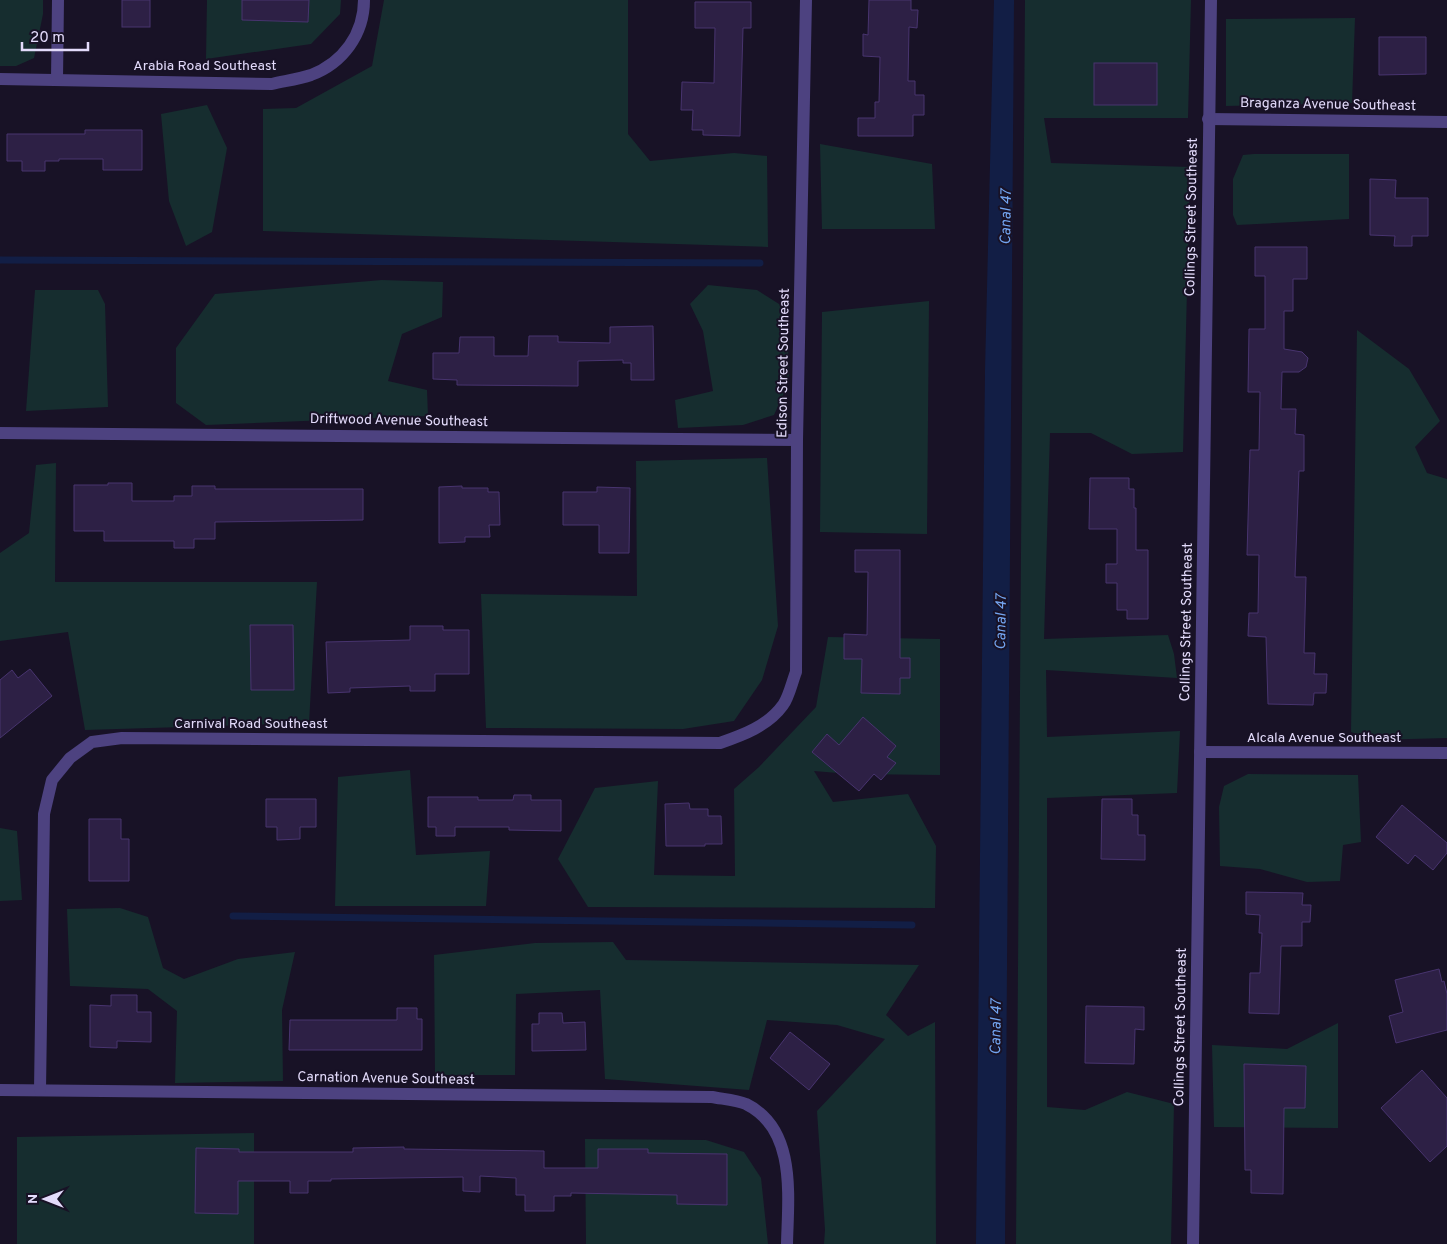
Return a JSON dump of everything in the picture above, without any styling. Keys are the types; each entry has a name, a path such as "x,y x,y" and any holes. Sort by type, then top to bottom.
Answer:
{"street":[{"path":"58,0 58,79"},
{"name":"Arabia Road Southeast","path":"0,79 272,84 311,75 337,62 356,38 364,0"},
{"name":"Edison Street Southeast","path":"770,718 784,705 796,672 806,0"},
{"name":"Collings Street Southeast","path":"1193,1244 1211,0"},
{"name":"Braganza Avenue Southeast","path":"1208,119 1447,122"},
{"name":"Driftwood Avenue Southeast","path":"0,433 798,440"},
{"name":"Carnival Road Southeast","path":"40,1090 44,814 52,780 70,758 92,742 131,738 720,742 751,732 770,718"},
{"name":"Alcala Avenue Southeast","path":"1200,752 1447,753"},
{"name":"Carnation Avenue Southeast","path":"0,1090 712,1097 745,1104 766,1118 782,1145 788,1176 787,1244"}],"green space":[{"path":"0,0 43,0 43,14 34,58 16,66 0,66"},
{"path":"207,0 341,0 340,14 311,44 206,59"},
{"path":"384,0 628,0 628,134 650,161 734,153 767,156 768,247 263,231 263,109 296,108 372,66"},
{"path":"1025,0 1191,0 1188,118 1044,118 1051,163 1190,167 1183,452 1132,454 1091,433 1050,433 1044,639 1168,635 1174,654 1177,678 1046,670 1047,737 1180,731 1177,793 1047,798 1047,1107 1085,1110 1127,1092 1174,1104 1171,1244 1016,1244"},
{"path":"1355,18 1352,103 1226,106 1226,19"},
{"path":"207,105 227,148 212,232 186,246 169,201 161,114"},
{"path":"820,144 932,164 935,229 822,229"},
{"path":"1349,154 1349,219 1237,225 1233,215 1233,179 1243,155"},
{"path":"382,280 443,282 442,317 402,334 388,381 427,390 428,416 206,425 176,403 176,348 215,294"},
{"path":"708,285 757,290 787,309 789,382 774,415 743,425 678,428 675,400 713,391 703,331 690,304"},
{"path":"35,290 98,290 105,304 108,407 26,411"},
{"path":"929,301 927,534 820,532 822,312"},
{"path":"1357,330 1409,369 1440,421 1415,447 1427,473 1447,479 1447,738 1373,740 1351,732"},
{"path":"767,458 778,626 762,680 734,721 683,729 486,728 481,594 637,596 636,461"},
{"path":"56,463 55,582 317,582 309,723 85,730 68,632 0,641 0,553 29,533 36,465"},
{"path":"828,637 940,639 940,775 850,774 814,771 833,802 908,794 936,846 935,908 588,907 558,859 595,788 658,781 654,875 735,876 734,789 759,767 816,707"},
{"path":"410,770 416,855 490,851 486,906 335,906 338,777"},
{"path":"1248,774 1358,775 1361,842 1343,845 1340,881 1307,882 1260,869 1220,866 1219,807 1224,786"},
{"path":"0,828 17,831 22,900 0,901"},
{"path":"120,908 148,917 163,968 184,979 238,959 295,952 282,1010 283,1081 175,1083 177,1011 148,989 70,986 67,909"},
{"path":"613,942 626,960 919,965 886,1015 908,1036 935,1022 936,1244 824,1244 825,1230 817,1111 885,1039 837,1025 767,1020 749,1090 605,1079 600,990 516,994 515,1075 435,1075 434,955 535,943"},
{"path":"1338,1023 1338,1128 1214,1127 1212,1045 1287,1049"},
{"path":"254,1133 254,1244 17,1244 17,1137"},
{"path":"585,1139 706,1140 744,1152 761,1178 768,1244 586,1244"}],"water":[{"name":"Canal 47","path":"994,0 1014,0 1005,1244 976,1244 985,371"}],"building":[{"path":"122,0 150,0 150,27 122,27"},
{"path":"242,0 309,0 308,22 242,20"},
{"path":"869,0 911,0 911,10 918,10 917,28 909,27 908,81 915,81 915,95 924,95 924,115 913,115 913,136 858,136 858,118 875,118 875,102 879,102 880,57 863,56 863,34 868,35"},
{"path":"695,2 751,2 751,28 743,28 740,136 703,135 703,130 692,130 693,110 681,110 682,82 714,83 715,28 695,28"},
{"path":"1379,37 1426,37 1426,74 1379,75"},
{"path":"1094,63 1157,63 1157,105 1094,105"},
{"path":"85,130 142,130 142,170 103,170 103,159 59,159 59,161 45,161 45,171 22,171 22,161 7,161 7,134 85,134"},
{"path":"1370,179 1396,180 1395,198 1428,198 1428,236 1412,236 1412,246 1394,246 1395,236 1370,235"},
{"path":"1255,247 1307,247 1307,279 1293,279 1293,311 1284,311 1284,349 1302,352 1308,358 1306,367 1299,372 1282,372 1281,409 1296,409 1295,434 1304,435 1304,471 1299,471 1295,577 1306,577 1304,653 1315,653 1314,674 1327,674 1326,693 1314,693 1313,705 1268,704 1266,637 1248,636 1249,613 1258,613 1259,555 1247,555 1250,450 1259,450 1260,392 1248,392 1249,329 1265,329 1265,276 1255,276"},
{"path":"653,326 654,380 631,380 631,363 623,363 623,360 578,361 578,386 457,385 457,380 433,379 433,353 459,353 460,337 494,337 494,356 528,356 529,336 558,336 558,342 610,343 610,327"},
{"path":"1090,478 1129,478 1129,489 1134,489 1136,550 1148,550 1148,619 1127,619 1127,610 1117,610 1117,583 1106,583 1106,564 1117,564 1117,529 1089,529"},
{"path":"108,483 132,483 132,501 174,501 174,496 192,496 192,486 215,486 215,489 363,489 363,520 215,522 215,539 194,539 194,548 174,548 174,541 104,541 104,531 74,531 74,485 108,485"},
{"path":"462,486 462,488 488,488 488,492 499,492 500,525 489,525 490,537 465,537 465,542 439,543 439,487"},
{"path":"597,487 630,488 629,553 599,553 599,525 563,525 563,492 597,492"},
{"path":"855,550 900,550 900,658 910,658 910,678 900,678 900,694 861,693 862,659 844,659 844,634 867,635 868,572 855,572"},
{"path":"250,625 293,625 294,690 251,690"},
{"path":"410,626 443,626 443,630 469,630 469,674 435,674 435,691 410,691 410,686 350,688 350,692 328,693 326,642 410,640"},
{"path":"30,669 52,696 0,738 0,680 12,670 18,678"},
{"path":"863,717 896,746 887,757 896,763 881,780 874,774 859,791 812,752 827,734 839,745"},
{"path":"514,795 531,795 531,800 561,800 561,831 509,830 509,827 455,827 455,836 436,836 436,827 428,827 428,797 478,797 478,800 513,800"},
{"path":"266,799 316,799 316,827 300,827 300,839 277,840 277,827 266,827"},
{"path":"1102,799 1132,799 1132,815 1138,815 1138,835 1145,835 1145,860 1101,859"},
{"path":"689,803 690,809 708,809 708,816 721,816 722,844 666,846 665,804"},
{"path":"1402,805 1447,843 1447,853 1433,870 1415,855 1408,864 1376,837"},
{"path":"89,819 121,819 121,839 129,839 129,881 89,881"},
{"path":"1246,892 1303,893 1302,905 1311,905 1310,922 1302,922 1302,946 1281,946 1279,1014 1249,1013 1250,973 1260,973 1262,933 1259,933 1260,915 1246,914"},
{"path":"1439,969 1447,994 1447,1030 1396,1043 1389,1016 1403,1012 1395,980"},
{"path":"111,995 137,995 137,1012 151,1012 151,1042 117,1041 117,1048 90,1047 90,1005 111,1006"},
{"path":"1086,1006 1144,1007 1144,1030 1135,1029 1134,1064 1085,1063"},
{"path":"397,1008 417,1008 417,1019 422,1019 422,1050 289,1050 290,1020 397,1020"},
{"path":"539,1013 562,1013 563,1023 585,1022 586,1050 532,1051 532,1024 539,1024"},
{"path":"790,1032 830,1064 809,1090 770,1058"},
{"path":"1244,1064 1306,1066 1305,1108 1284,1108 1283,1194 1251,1193 1251,1170 1245,1170"},
{"path":"1422,1070 1447,1098 1447,1146 1430,1162 1381,1108"},
{"path":"404,1147 404,1149 544,1151 544,1168 598,1168 598,1149 648,1149 648,1153 727,1154 727,1205 677,1204 677,1195 571,1193 571,1196 554,1196 554,1211 525,1211 525,1195 516,1195 516,1178 480,1176 480,1192 463,1191 463,1177 308,1181 308,1193 290,1193 290,1181 238,1181 238,1214 195,1213 196,1148 239,1149 239,1152 353,1152 353,1148"}],"waterway":[{"path":"0,260 760,263"},
{"path":"233,916 912,925"}]}
